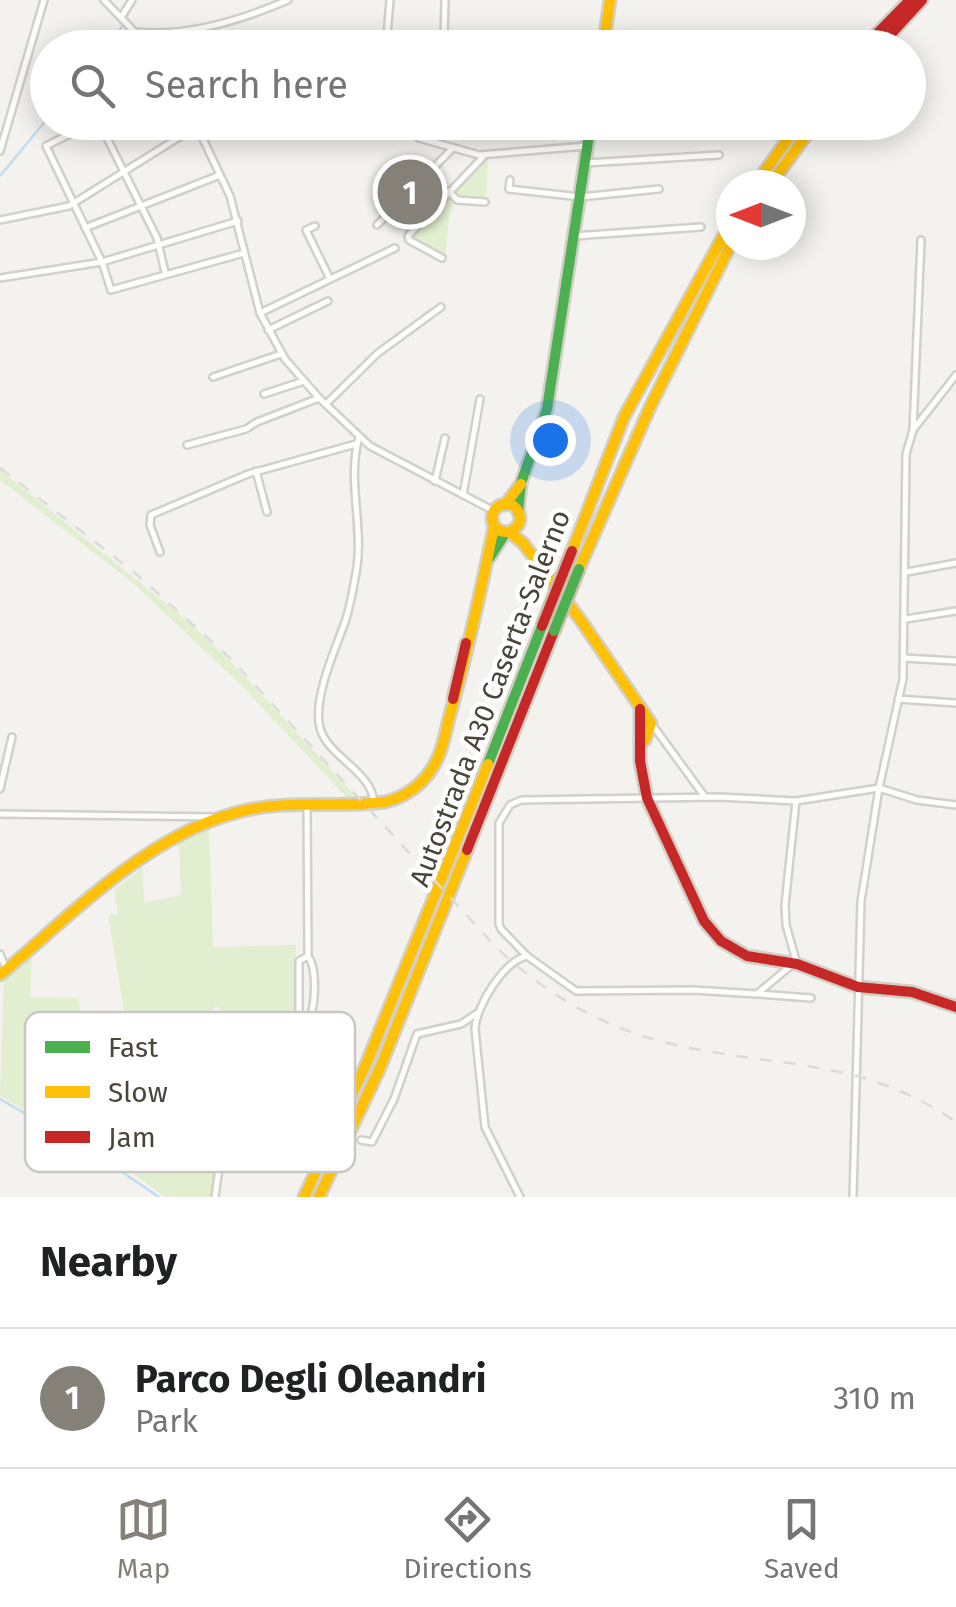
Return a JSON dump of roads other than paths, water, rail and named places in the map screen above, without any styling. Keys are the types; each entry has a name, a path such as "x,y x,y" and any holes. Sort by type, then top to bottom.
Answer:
{"main road":[{"path":"606,30 610,0"},
{"path":"881,30 910,0"},
{"path":"894,30 922,0"},
{"path":"486,562 513,525 546,408 589,140"},
{"path":"766,170 787,140"},
{"path":"781,170 803,140"},
{"name":"Autostrada A30 Caserta-Salerno","path":"355,1086 454,856 624,417 716,249"},
{"name":"Autostrada A30 Caserta-Salerno","path":"355,1120 380,1068 578,569 641,422 722,260"},
{"path":"3,972 117,878 172,842 222,817 270,806 377,803 401,798 428,775 442,746 468,660 494,511 522,483"},
{"path":"505,504 523,543 640,709 647,798 704,921 721,941 747,956 796,964 858,987 912,992 956,1007"},
{"path":"494,527 513,525"},
{"name":"Autostrada A30 Caserta-Salerno","path":"304,1197 316,1172"},
{"name":"Autostrada A30 Caserta-Salerno","path":"318,1197 330,1172"}],"street":[{"path":"35,30 44,0"},
{"path":"104,0 137,30"},
{"path":"184,30 288,0"},
{"path":"388,30 390,0"},
{"path":"444,30 445,0"},
{"path":"122,16 130,1"},
{"path":"0,151 30,48"},
{"path":"58,140 46,146 102,262 111,290 244,253"},
{"path":"106,140 160,247 166,272"},
{"path":"0,220 69,206 171,140"},
{"path":"204,140 238,221 260,313 282,353 320,398 370,446 494,511"},
{"path":"426,140 485,155 588,146"},
{"path":"378,225 453,148"},
{"path":"442,258 408,238 485,155"},
{"path":"585,163 719,156"},
{"path":"85,228 220,175"},
{"path":"510,180 509,189 580,197 660,190"},
{"path":"449,191 457,200 484,202"},
{"path":"410,192 430,212"},
{"path":"0,278 102,262 238,221"},
{"path":"315,226 306,230 330,279"},
{"path":"574,236 700,227"},
{"path":"853,1197 862,902 904,658 905,470 913,430 921,240"},
{"path":"260,313 395,248"},
{"path":"268,330 328,301"},
{"path":"326,404 378,353 440,307"},
{"path":"213,377 282,353"},
{"path":"913,430 956,375"},
{"path":"264,394 304,381"},
{"path":"186,445 246,429 320,398"},
{"path":"463,495 480,399"},
{"path":"359,436 358,561 350,607 327,674 319,719 322,733 371,788 377,803"},
{"path":"435,481 445,438"},
{"path":"160,552 150,524 151,515 256,472 357,444"},
{"path":"256,472 267,512"},
{"path":"907,572 956,563"},
{"path":"906,619 956,611"},
{"path":"904,658 956,660"},
{"path":"898,699 956,702"},
{"path":"644,734 662,738 704,797"},
{"path":"644,734 662,738"},
{"path":"0,789 12,738"},
{"path":"811,998 693,990 576,991 527,956 500,930 499,823 510,805 521,800 704,797 796,802 879,788 917,800 956,805"},
{"path":"758,994 796,964 784,905 796,802"},
{"path":"307,804 311,1012"},
{"path":"0,814 222,817"},
{"path":"0,954 3,972"},
{"path":"299,1012 299,961 308,956"},
{"path":"520,1197 485,1126 476,1014 507,970 518,958 527,956"},
{"path":"361,1140 372,1142 382,1126 414,1036 461,1024 476,1014"},
{"path":"215,1197 218,1172"}],"waterway":[{"path":"119,30 124,24"},
{"path":"0,176 30,140"},
{"path":"0,1099 25,1113"},
{"path":"122,1172 159,1197"}],"railway":[{"path":"0,468 135,573 231,659 494,945 533,979 576,1007 623,1029 711,1052 852,1075 886,1085 956,1122"}],"place":[{"name":"Parco Degli Oleandri","path":"410,192"}]}
